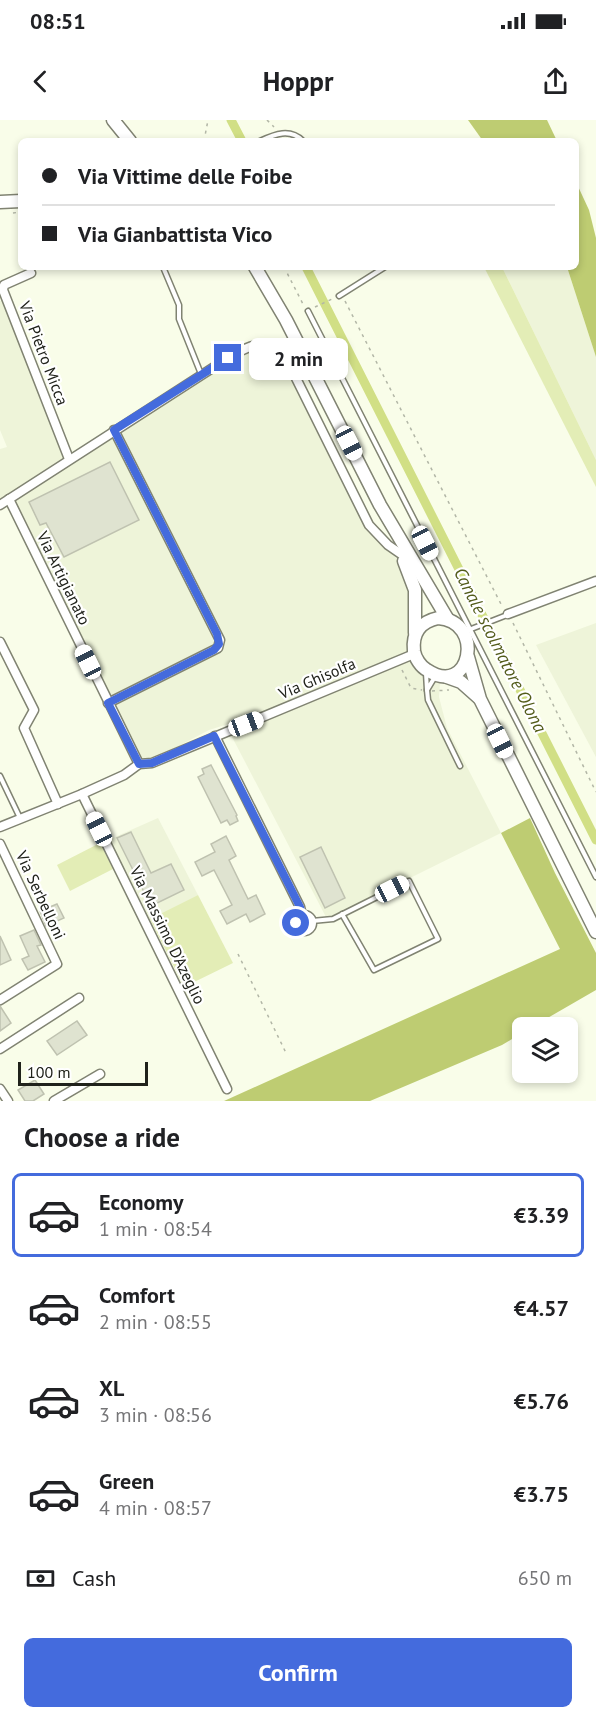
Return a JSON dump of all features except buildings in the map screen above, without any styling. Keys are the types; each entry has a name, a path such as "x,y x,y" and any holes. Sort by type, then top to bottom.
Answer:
{"main road":[{"path":"113,120 120,138"},
{"path":"113,120 128,138"},
{"path":"0,202 18,201"},
{"path":"257,270 286,320 380,505 416,569 447,618 469,630 468,657 480,699 596,932"},
{"path":"380,505 415,590 414,654 437,674 461,682 480,699"},
{"path":"415,633 429,619 447,618"},
{"path":"437,674 457,674 464,667 468,657"}],"street":[{"name":"Via Pietro Micca","path":"31,273 6,283 3,290 69,459"},
{"path":"0,505 201,375 248,346 259,344 281,351 369,525 388,545 401,554"},
{"path":"108,703 214,650 219,644 217,634 114,430"},
{"name":"Via Artigianato","path":"9,499 139,764"},
{"path":"508,614 596,581"},
{"path":"0,642 34,710 24,728 58,804"},
{"name":"Via Ghisolfa","path":"0,826 82,794 124,774 139,764 152,763 414,654"},
{"path":"214,736 302,915"},
{"name":"Via Massimo D'Azeglio","path":"82,794 226,1089"},
{"name":"Via Serbelloni","path":"0,844 57,964 0,1000"},
{"path":"302,915 310,916 312,921 310,929 305,931 300,930 296,923 297,918 302,915"},
{"path":"0,1049 79,998"},
{"path":"54,1101 100,1074"},
{"path":"0,1089 8,1101"}],"lane":[{"path":"267,138 278,133 288,133 300,138"},
{"path":"164,270 178,305 179,319 201,375"},
{"path":"339,296 380,270"},
{"path":"308,311 596,877"},
{"path":"469,630 508,614"},
{"path":"437,674 427,690 428,700 460,766"},
{"path":"427,690 437,674"},
{"path":"0,776 21,818"},
{"path":"312,921 333,919 342,914 408,881 438,939 374,970 342,914"}],"path":[{"path":"205,138 208,120"},
{"path":"267,120 278,133"},
{"path":"286,270 308,311 339,296 344,297 499,602 508,614 596,792"},
{"path":"238,954 287,1055"}],"shaded area":[{"path":"503,270 568,270 596,357 596,460"},
{"path":"7,299 69,459 248,346 281,351 369,525 395,550 409,572 414,654 260,714 209,730 154,759 139,764 5,500 0,503 0,449 7,447 0,430 0,301"},
{"path":"596,623 596,757 536,645"},
{"path":"412,660 440,682 439,697 447,728 501,833 327,919 231,735"},
{"path":"158,818 198,895 146,921 106,841"}],"green space":[{"path":"468,120 547,120 556,138 481,138"},
{"path":"579,188 589,210 596,238 596,357 568,270 579,270"},
{"path":"486,270 503,270 596,460 596,487"},
{"path":"530,818 596,953 596,990 549,1017 512,1017 512,1039 502,1045 370,1101 224,1101 560,949 501,833"},
{"path":"100,843 113,869 70,891 57,865"},
{"path":"198,895 233,963 184,987 150,919"}],"waterway":[{"name":"Canale scolmatore Olona","path":"231,120 240,138"},
{"name":"Canale scolmatore Olona","path":"308,270 596,840"}],"route":[{"path":"228,358 114,430 220,640 218,648 108,703 139,764 152,763 214,736 300,907 302,915 297,918 296,923"}]}
